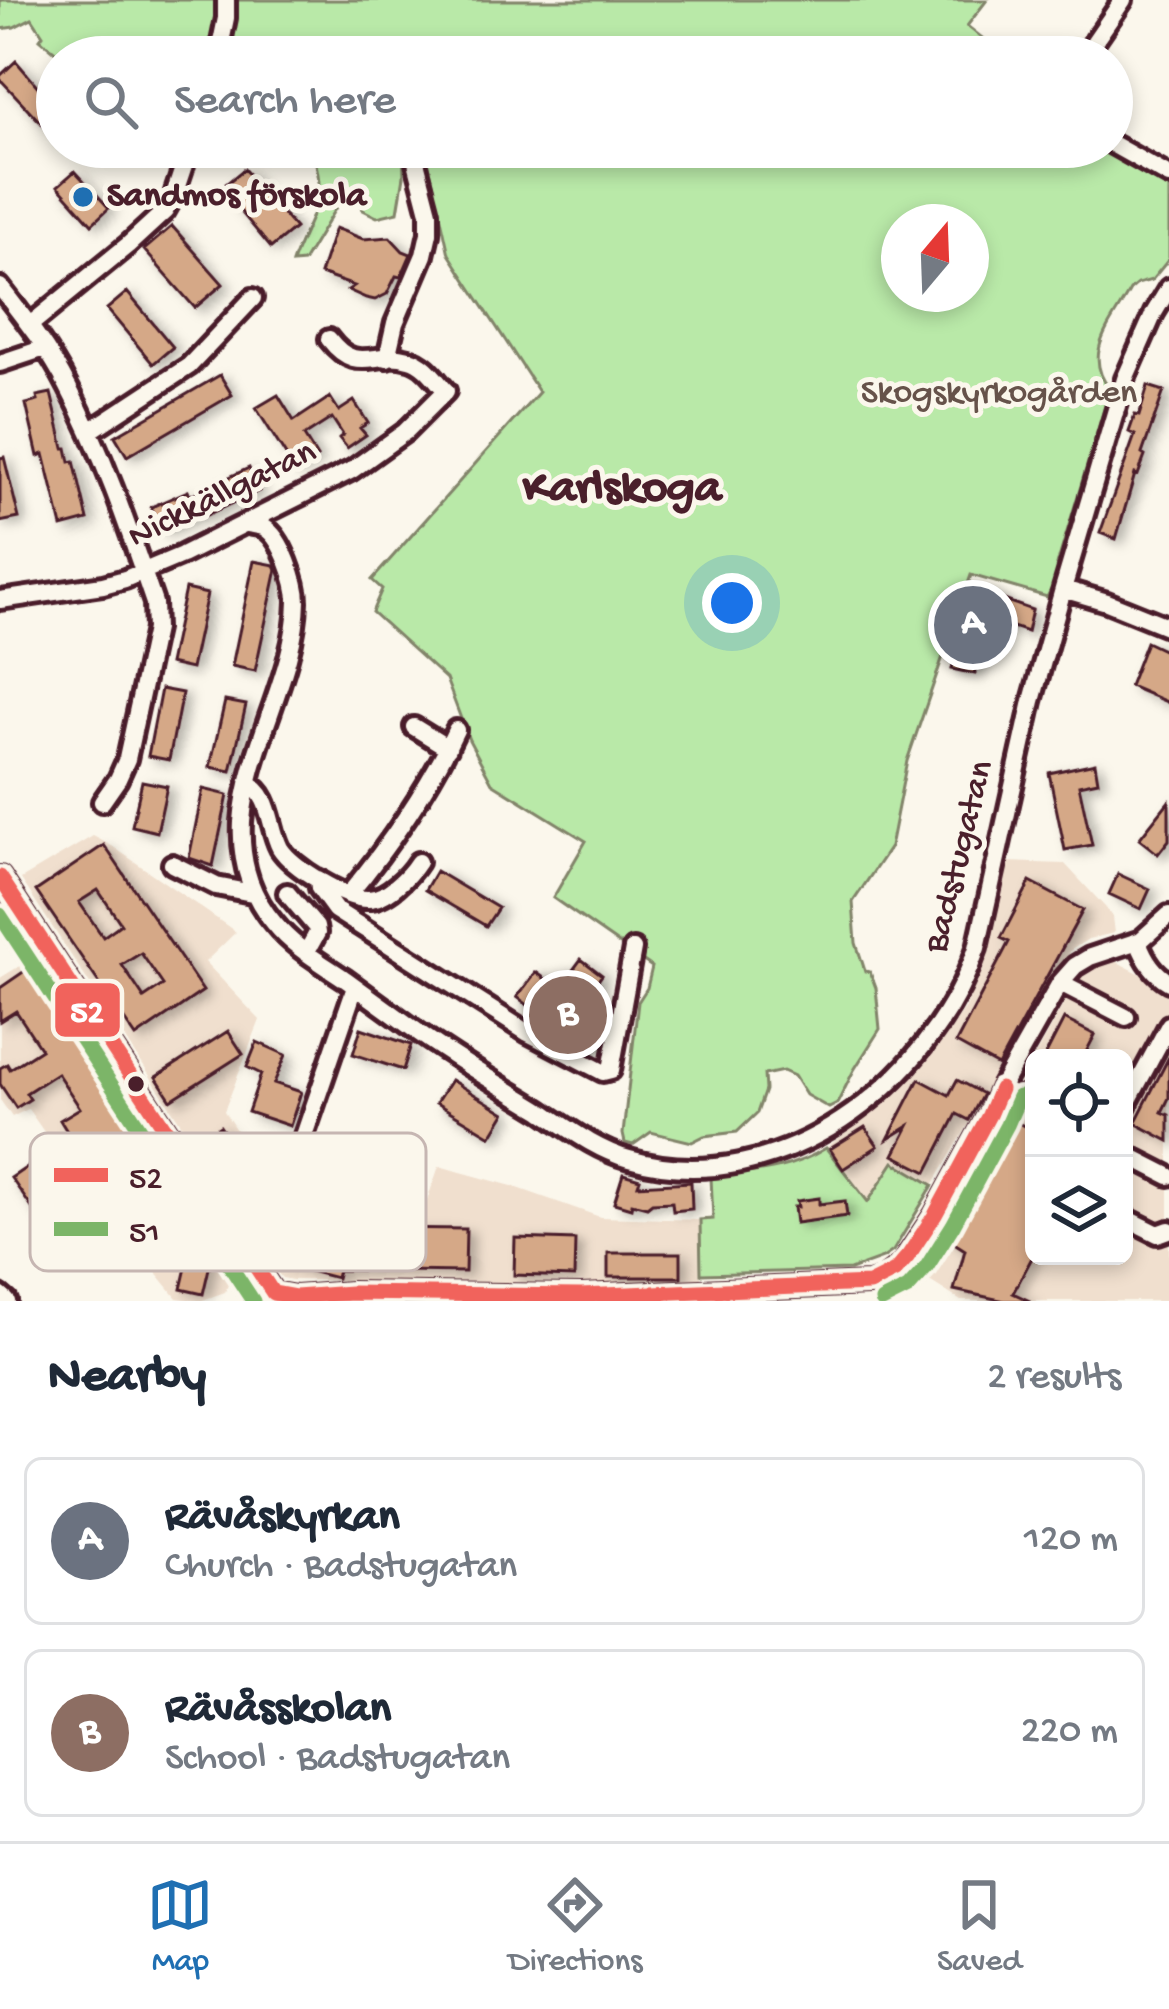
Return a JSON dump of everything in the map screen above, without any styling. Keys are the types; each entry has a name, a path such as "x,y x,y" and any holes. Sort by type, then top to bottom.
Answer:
{"street":[{"path":"222,36 226,0"},
{"path":"1098,36 1123,0"},
{"path":"1133,156 1169,176"},
{"path":"30,325 165,211 183,168"},
{"path":"328,339 351,358 387,358 429,233 429,212 418,168"},
{"path":"0,287 45,348 90,431 154,603 155,628 127,759 102,802"},
{"name":"Badstugatan","path":"252,893 274,924 306,953 428,1040 609,1153 654,1166 728,1164 775,1154 846,1118 918,1052 942,1022 967,976 1063,589 1125,379 1169,288"},
{"path":"90,431 189,366 253,298"},
{"path":"0,363 45,348"},
{"name":"Nickkällgatan","path":"0,600 79,590 143,572 315,490 381,451 446,391 421,364 387,358"},
{"path":"172,864 216,886 252,893 242,827 248,784 284,666 298,597 276,538 264,527 248,524"},
{"path":"1063,589 1169,627"},
{"path":"414,727 448,748"},
{"path":"349,894 381,856 456,730"},
{"path":"248,784 263,798 281,850 318,879 349,894 375,898 406,878 418,862"},
{"path":"0,877 170,1133"},
{"path":"318,879 335,910 528,1033 603,1072 611,1070 633,949"},
{"path":"287,893 316,927 306,953"},
{"path":"258,1271 273,1293 295,1298 351,1293 581,1296 868,1284 895,1271 908,1256 1060,983 1075,966 1138,941 1169,915"},
{"path":"1138,941 1155,972 1169,982"},
{"path":"1060,983 1126,1017"},
{"path":"305,1133 355,987"},
{"path":"1133,1092 1169,1025"},
{"path":"1000,1089 1025,1102"},
{"path":"1132,1157 1169,1176"},
{"path":"1133,1221 1158,1234 1169,1230"},
{"path":"0,1295 7,1301"}],"shaded area":[{"path":"93,836 236,932 205,962 260,1020 224,1111 238,1133 187,1133 21,879"},
{"path":"1006,862 1065,864 1106,908 1114,933 1088,939 1071,950 933,1185 894,1162 868,1203 826,1148 904,1082 966,1008"},
{"path":"38,955 155,1133 45,1133 28,1109 12,1117 0,1100 0,978"},
{"path":"1100,958 1169,988 1169,1162 1133,1144 1133,1049 1039,1049 1082,971"},
{"path":"1007,1106 1025,1115 1025,1265 1133,1265 1133,1169 1169,1187 1169,1301 961,1301 928,1280 923,1260"},
{"path":"439,1166 600,1217 700,1220 701,1281 293,1280 276,1271 426,1271 426,1204"},
{"path":"155,1271 229,1271 232,1275 225,1292 200,1301 177,1298"}],"green space":[{"path":"0,0 987,0 967,26 980,36 42,36 32,18 0,29"},
{"name":"Skogskyrkogården","path":"1133,166 1169,186 1169,259 1152,280 1130,290 1102,339 1098,363 1110,389 1057,565 1062,569 1047,597 971,575 907,761 890,847 853,902 856,943 876,988 880,1029 837,1104 829,1108 806,1095 794,1076 783,1071 764,1075 765,1090 757,1113 737,1132 692,1142 651,1132 633,1145 625,1143 638,1002 652,967 553,898 586,841 492,783 469,740 446,679 372,612 382,589 372,580 539,392 449,254 430,168"},
{"path":"317,168 404,168 398,212 377,217 363,210 357,191 341,199 303,262 292,263 316,204"},
{"path":"826,1148 868,1202 894,1162 933,1185 893,1251 850,1270 701,1274 700,1220 713,1219 711,1177 785,1166"}],"building":[{"path":"16,61 36,84 36,118 0,79"},
{"path":"244,169 295,228 271,248 221,188"},
{"name":"Sandmos förskola","path":"75,171 109,208 92,224 58,186"},
{"path":"172,226 223,284 195,308 144,250"},
{"path":"335,228 363,239 390,237 411,254 387,294 375,300 366,298 348,290 354,286 320,274"},
{"path":"127,292 173,347 153,364 107,309"},
{"path":"220,375 232,395 127,456 115,436"},
{"path":"1148,386 1164,391 1116,539 1100,533 1135,435 1129,432"},
{"path":"51,393 88,520 62,527 26,404"},
{"path":"278,395 294,421 330,397 339,411 354,401 368,423 360,428 366,435 347,448 332,418 304,436 317,457 295,470 256,408"},
{"path":"4,457 19,518 0,522 0,458"},
{"path":"249,468 259,491 162,532 151,507"},
{"path":"254,561 277,569 255,671 232,666"},
{"path":"970,588 1032,610 1027,632 987,618 975,674 952,669"},
{"path":"185,589 207,594 191,669 169,664"},
{"path":"1146,642 1169,653 1169,703 1129,686"},
{"path":"161,689 182,693 169,760 148,756"},
{"path":"225,701 246,705 231,771 210,767"},
{"path":"1095,763 1098,781 1079,785 1092,845 1065,850 1049,773"},
{"path":"142,781 167,786 157,832 132,826"},
{"path":"203,789 228,795 213,866 189,858"},
{"path":"1169,801 1169,840 1158,854 1139,839"},
{"path":"104,845 203,991 136,1037 36,891","holes":["98,890 121,924 103,937 79,902","141,953 163,985 144,998 122,965"]},
{"path":"436,871 498,908 486,926 425,890"},
{"path":"1118,874 1150,889 1141,909 1109,894"},
{"path":"1030,882 1083,910 998,1066 956,1043 1009,942 1001,938"},
{"path":"581,959 602,975 580,1005 606,1024 590,1051 517,997 536,972 559,989"},
{"path":"32,966 137,1126 126,1133 68,1133 60,1120 80,1108 57,1073 26,1093 30,1099 16,1108 0,1084 0,1068 7,1064 10,1069 41,1049 16,1011 0,1021 0,988"},
{"path":"1064,1019 1095,1035 1088,1049 1049,1049"},
{"path":"361,1028 411,1045 403,1070 353,1054"},
{"path":"228,1031 243,1054 171,1100 156,1077"},
{"path":"257,1042 286,1055 274,1083 301,1092 290,1126 248,1112 261,1074 247,1067"},
{"path":"1169,1057 1169,1098 1162,1112 1169,1115 1169,1141 1135,1123"},
{"path":"919,1079 949,1095 957,1080 983,1094 969,1120 957,1114 927,1172 894,1155 909,1126 888,1139"},
{"path":"451,1080 505,1113 491,1136 436,1103"},
{"path":"1010,1119 1025,1126 1028,1265 1013,1293 1030,1301 954,1290 965,1250 948,1239"},
{"path":"865,1127 878,1146 843,1169 830,1149"},
{"path":"30,1165 30,1205 11,1178"},
{"path":"623,1174 640,1179 638,1185 691,1182 692,1209 673,1211 672,1202 647,1207 632,1203 631,1208 614,1203"},
{"path":"819,1198 819,1204 845,1201 847,1216 796,1223 797,1201"},
{"path":"426,1229 466,1229 465,1272 402,1271 426,1271"},
{"path":"515,1238 575,1240 574,1277 514,1275"},
{"path":"608,1253 681,1253 681,1277 608,1277"},
{"path":"185,1271 208,1271 203,1294 181,1289"},
{"path":"309,1271 338,1271 336,1278"}],"transit line":[{"name":"52","path":"0,877 168,1133"},
{"name":"51","path":"0,915 143,1133"},
{"name":"52","path":"273,1293 295,1297 351,1293 581,1296 869,1284 895,1271 908,1256 935,1215 1000,1089"},
{"name":"51","path":"882,1301 908,1288 926,1268 1019,1097"},
{"name":"51","path":"233,1271 253,1301"},
{"name":"52","path":"259,1271 273,1293"}],"place":[{"name":"Sandmos förskola","path":"83,197"},
{"name":"Rävåskyrkan","path":"973,625"},
{"name":"Rävåsskolan","path":"568,1015"}],"district":[{"name":"Karlskoga","path":"622,490"}]}
